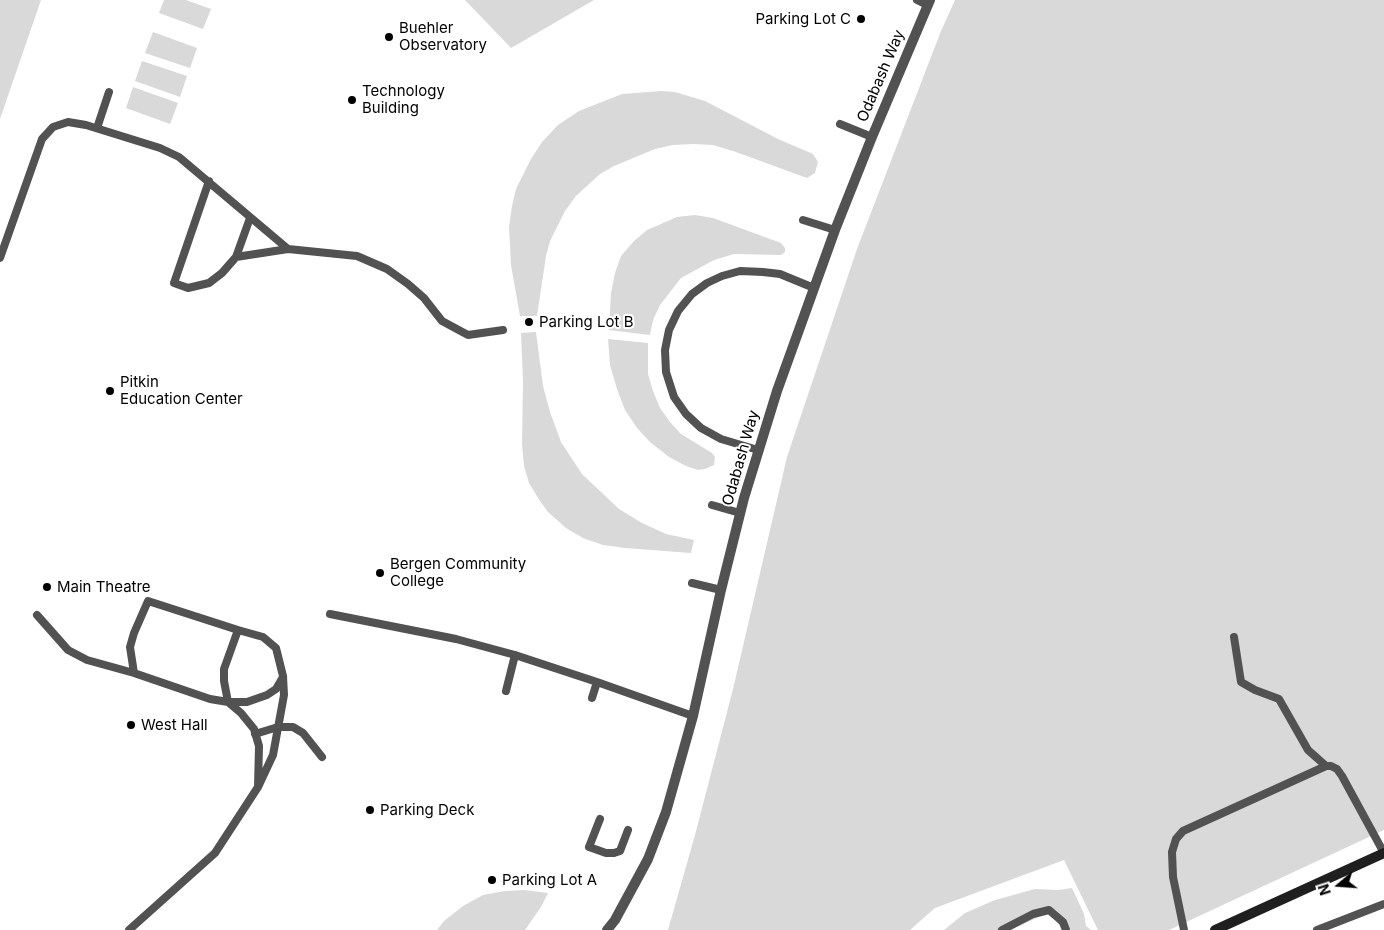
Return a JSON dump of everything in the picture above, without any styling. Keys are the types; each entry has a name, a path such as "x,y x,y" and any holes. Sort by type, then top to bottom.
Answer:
{"main road":[{"path":"1215,930 1384,853"}],"street":[{"name":"Odabash Way","path":"607,930 615,920 648,859 671,794 693,716 740,513 777,391 835,230 928,2"},
{"path":"615,930 648,859"}],"lane":[{"path":"917,0 928,2"},
{"path":"97,128 109,92"},
{"path":"0,258 42,139 53,127 68,122 97,128 160,148 179,158 209,181 288,249"},
{"path":"840,124 872,137"},
{"path":"209,181 174,283 188,288 209,283 222,273 236,257 250,218"},
{"path":"803,220 835,230"},
{"path":"236,257 288,249 357,256 387,269 424,298 442,321 468,335 503,330"},
{"path":"758,450 721,439 701,428 686,414 674,397 666,372 665,350 669,330 678,311 692,294 707,283 722,276 740,271 780,274 814,288"},
{"path":"712,505 740,513"},
{"path":"692,584 721,590"},
{"path":"129,930 215,853 258,787 274,755 284,694 283,676 276,648 263,637 148,601 130,647 134,673"},
{"path":"330,614 456,639 515,655 693,716"},
{"path":"37,615 68,650 88,660 134,673 210,699 228,702 247,702 276,690 283,676"},
{"path":"238,630 224,669 224,681 228,702 241,713 254,729 259,746 258,787"},
{"path":"1234,638 1241,682 1255,690 1279,699 1308,750 1326,766"},
{"path":"506,691 515,655"},
{"path":"592,698 597,682"},
{"path":"255,734 278,728 293,727 303,734 322,757"},
{"path":"1184,930 1173,877 1172,852 1176,839 1183,831 1326,766 1336,769 1342,776 1384,853"},
{"path":"600,819 589,848 614,853 620,851 628,830"},
{"path":"1317,930 1383,906"},
{"path":"1002,930 1033,914 1049,910 1063,922 1066,930"}],"shaded area":[{"path":"0,0 41,0 0,119"},
{"path":"164,0 186,0 211,9 203,29 159,13"},
{"path":"465,0 594,0 511,48"},
{"path":"955,0 1384,0 1384,830 1169,930 1098,930 1064,860 935,908 910,930 668,930 733,689 787,457 857,249 941,31"},
{"path":"153,32 197,48 190,68 145,53"},
{"path":"142,61 187,76 180,97 135,81"},
{"path":"133,87 178,103 170,124 126,108"},
{"path":"661,91 675,92 705,101 778,139 813,154 818,162 815,173 807,178 713,145 693,144 673,145 655,149 614,166 600,174 576,196 565,211 550,241 546,256 537,316 520,316 511,265 509,227 516,189 531,159 542,142 558,125 579,111 622,94"},
{"path":"695,215 713,218 781,243 785,248 785,252 781,255 734,254 714,260 681,278 660,305 653,320 650,335 609,330 611,293 621,256 647,230 677,217"},
{"path":"536,332 543,386 550,412 561,442 582,474 619,509 642,523 666,534 694,540 691,553 603,545 583,538 566,528 548,512 540,501 529,483 524,466 522,444 523,381 521,333"},
{"path":"608,339 648,343 648,374 660,408 681,434 712,453 715,457 714,465 698,470 686,466 669,457 650,442 637,428 625,410 617,389 610,365"},
{"path":"1072,888 1084,914 1086,926 1091,930 1062,930 1050,912 1010,930 944,930 965,913 995,900 1035,889 1058,890"},
{"path":"524,890 548,893 525,930 437,930 444,921 463,906 483,895"}],"place":[{"name":"Parking Lot C","path":"861,19"},
{"name":"Buehler Observatory","path":"389,37"},
{"name":"Technology Building","path":"352,100"},
{"name":"Parking Lot B","path":"529,322"},
{"name":"Pitkin Education Center","path":"110,391"},
{"name":"Bergen Community College","path":"380,573"},
{"name":"Main Theatre","path":"47,587"},
{"name":"West Hall","path":"131,725"},
{"name":"Parking Deck","path":"370,810"},
{"name":"Parking Lot A","path":"492,880"}]}
